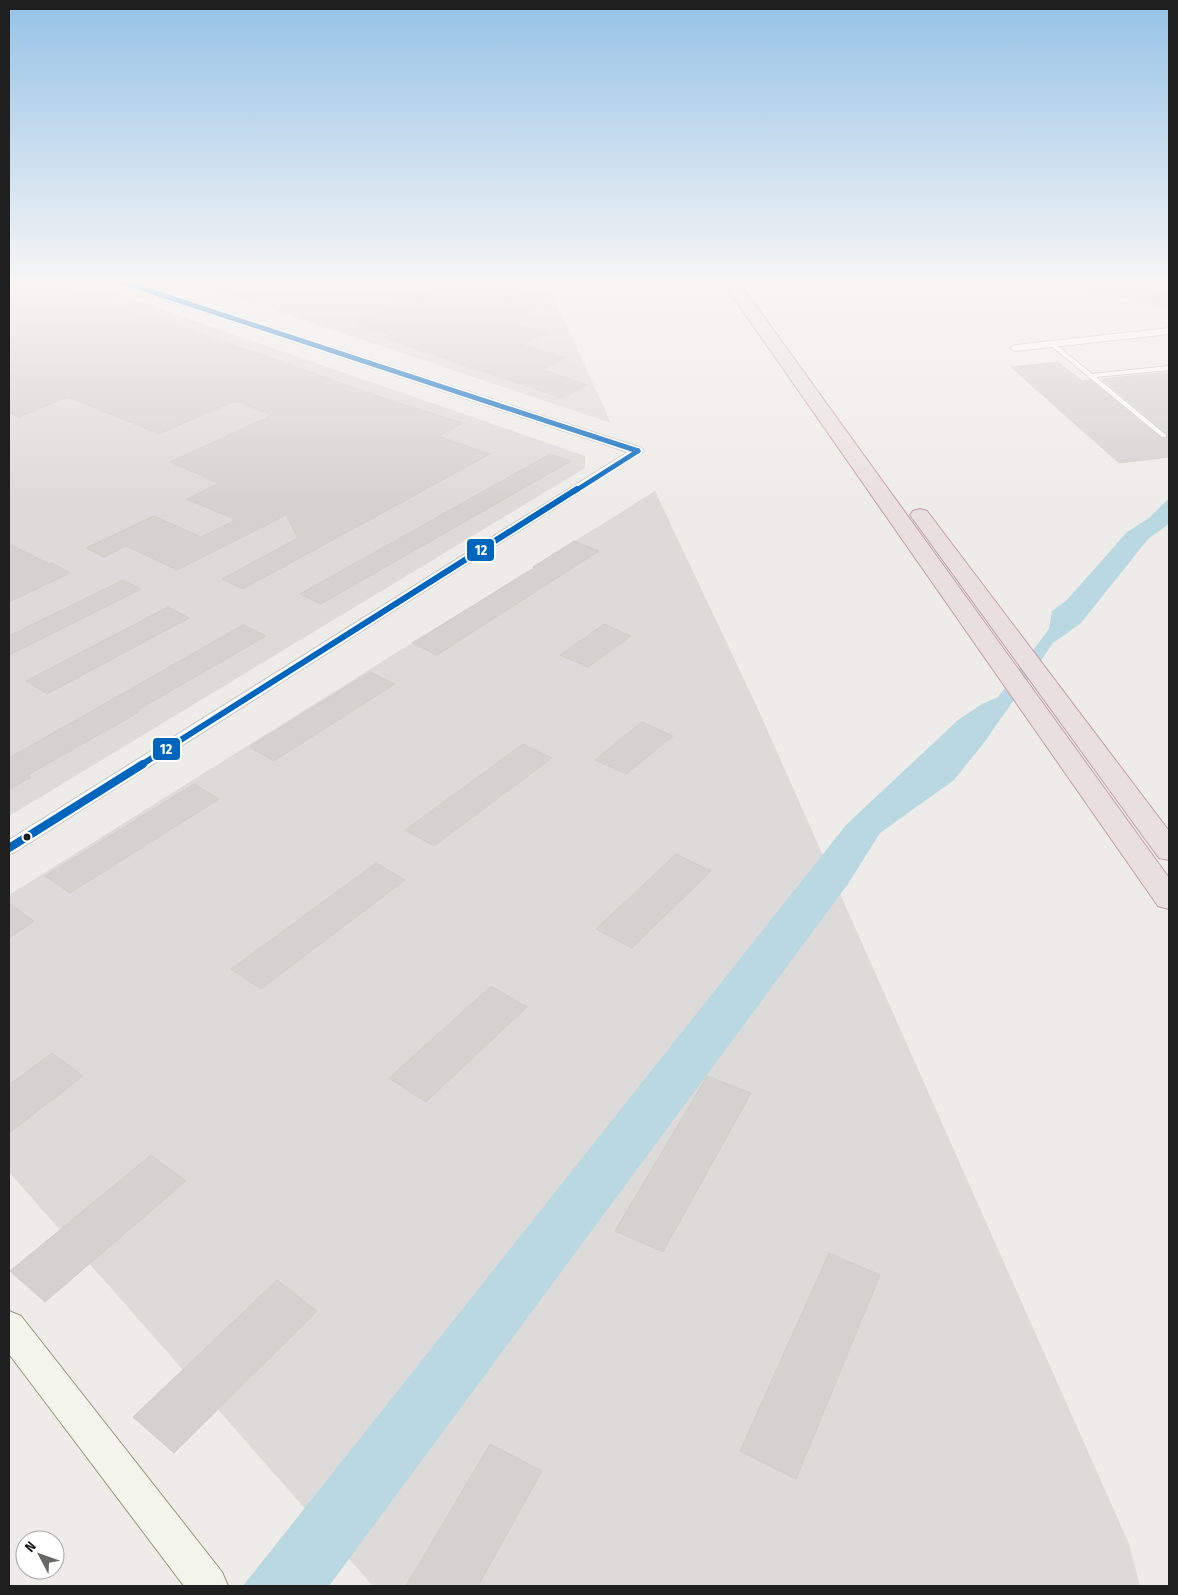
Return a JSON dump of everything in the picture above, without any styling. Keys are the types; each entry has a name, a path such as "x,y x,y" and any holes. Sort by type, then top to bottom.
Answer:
{"highway":[{"path":"786,355 1024,674 1169,851"},
{"path":"801,355 905,495 1024,674 1169,899"}],"street":[{"path":"9,848 638,451 346,355"},
{"path":"9,1327 208,1586"}],"lane":[{"path":"1066,355 1164,436"},
{"path":"1090,376 1169,368"}],"shaded area":[{"path":"9,355 294,355 585,456 585,468 9,816"},
{"path":"409,355 580,355 611,423"},
{"path":"655,491 757,707 1129,1544 1140,1586 373,1586 9,1172 9,895"}],"water":[{"path":"1169,498 1169,524 1148,539 1081,623 1053,643 986,740 954,780 880,833 848,884 329,1586 243,1586 846,825 958,720 982,704 998,697 1049,629 1052,611 1066,601 1127,532 1149,518"}],"building":[{"path":"9,355 263,355 392,401 463,423 438,436 490,454 243,589 222,579 298,538 286,515 177,570 126,546 104,557 86,548 154,516 201,537 236,520 187,499 219,483 170,462 272,415 235,401 159,434 68,397 19,417 9,413"},
{"path":"435,355 557,355 565,358 543,370 587,385 562,398"},
{"path":"1058,362 1082,381 1090,380 1162,439 1167,438 1167,434 1102,379 1169,372 1169,457 1119,463 1011,367"},
{"path":"550,454 571,461 321,604 300,594"},
{"path":"574,541 599,551 437,655 412,643 535,568 533,567"},
{"path":"9,544 49,564 52,563 70,573 9,602"},
{"path":"123,580 141,589 9,655 9,636"},
{"path":"168,607 189,618 47,694 26,681"},
{"path":"604,624 631,636 588,667 560,655"},
{"path":"243,625 266,636 136,711 139,712 28,775 31,777 9,790 9,758"},
{"path":"370,672 395,684 274,761 249,747"},
{"path":"642,722 673,736 626,774 595,760"},
{"path":"523,744 552,758 434,846 405,830"},
{"path":"194,784 219,799 70,893 45,876"},
{"path":"676,854 711,871 632,948 596,929"},
{"path":"376,863 405,880 261,989 231,969"},
{"path":"9,903 34,921 9,938"},
{"path":"491,986 527,1007 426,1102 389,1078"},
{"path":"52,1053 83,1076 9,1133 9,1085"},
{"path":"707,1076 751,1093 663,1252 615,1231"},
{"path":"151,1155 186,1181 45,1302 10,1271"},
{"path":"829,1253 880,1275 796,1479 740,1451"},
{"path":"277,1280 317,1311 174,1453 133,1417"},
{"path":"490,1444 542,1471 478,1586 406,1586"}],"transit line":[{"name":"12","path":"346,355 638,451"},
{"name":"12","path":"9,848 638,451"}]}
